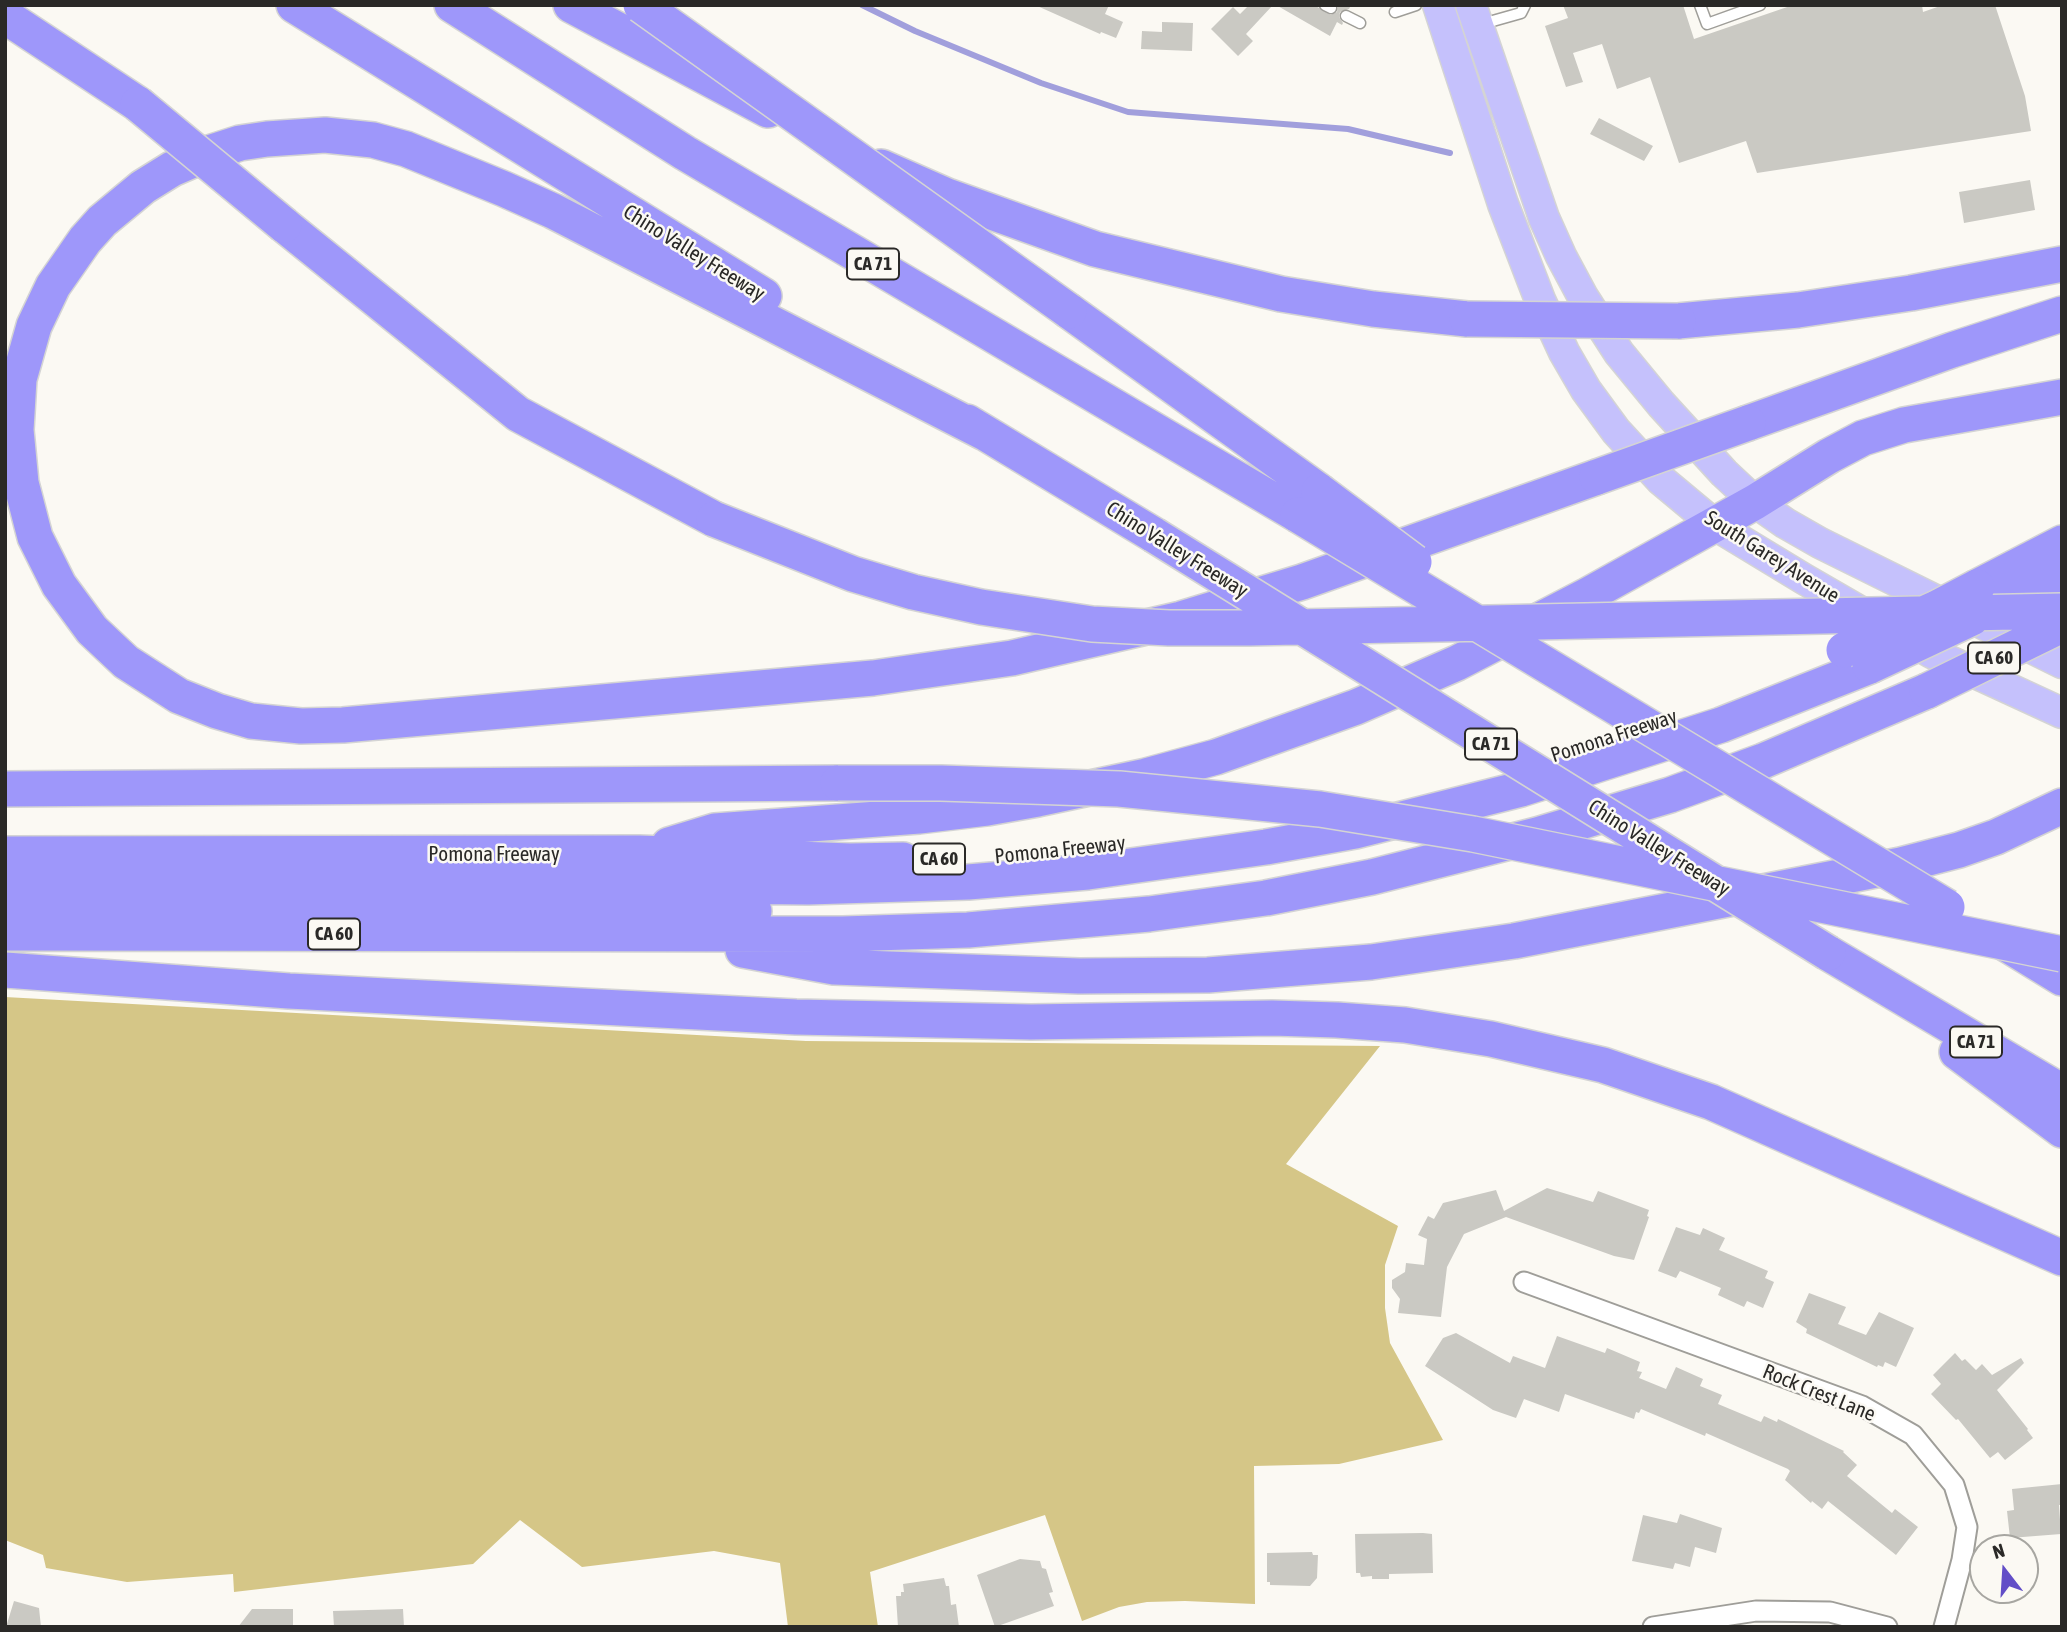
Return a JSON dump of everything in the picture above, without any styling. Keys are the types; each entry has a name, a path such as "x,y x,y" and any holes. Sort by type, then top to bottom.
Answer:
{"highway":[{"path":"25,5 138,104 518,414 714,519 853,574 914,592 981,607 1092,624 1169,628 2046,611"},
{"name":"Chino Valley Freeway","path":"294,5 1889,991 2062,1092"},
{"name":"CA 71","path":"452,5 685,153 1308,503"},
{"path":"571,5 782,118 947,196 1095,249 1281,294 1373,309 1467,319 1678,321 1798,310 1898,295 2062,264"},
{"path":"641,5 1069,311 1308,503 1461,598 1525,652 2062,978"},
{"path":"5,16 138,104"},
{"path":"985,433 553,211 406,149 373,140 325,135 267,139 209,153 172,169 143,187 102,221 53,286 34,326 19,379 16,430 21,483 35,537 59,585 92,630 126,662 179,696 251,721 301,726 343,725 873,678 1012,658 1181,619 1302,582 1952,350 2062,314"},
{"path":"639,853 715,831 919,816 1038,799 1146,776 1216,757 1356,707 1457,663 1715,525 1863,438 1882,431 1950,416 2062,397"},
{"name":"Pomona Freeway","path":"5,854 639,853 850,861 966,859 1091,848 1213,832 1388,800 1548,757 1857,658 1937,608 2062,543"},
{"path":"2046,611 2062,574"},
{"path":"5,879 808,887 968,882 1088,872 1355,831 1521,789 1721,725 1857,658 2046,611"},
{"name":"CA 60","path":"5,933 843,934 968,930 1136,916 1266,898 1454,858 1670,795 1786,752 1915,686 2046,611"},
{"path":"5,904 869,911 1004,906 1146,893 1420,845 1536,814 1915,686"},
{"path":"5,789 838,783 941,783 1119,789 1321,809 1473,834 2062,954"},
{"path":"664,935 834,967 1138,976 1288,970 1371,962 1514,941 1834,880 1959,850 1996,837 2062,806"},
{"path":"5,970 289,991 796,1017 1031,1022 1285,1018 1405,1026 1491,1039 1603,1065 1711,1102 2062,1258"},
{"path":"1889,991 1962,1058 2062,1130"}],"main road":[{"name":"South Garey Avenue","path":"1438,5 1525,263 1564,352 1586,390 1616,431 1661,480 1715,525 1932,653 2062,713"},
{"name":"South Garey Avenue","path":"1475,15 1544,218 1561,256 1583,297 1619,353 1661,404 1724,473 1755,502 1819,543 2062,663"}],"street":[{"name":"Rock Crest Lane","path":"1524,1282 1862,1406 1913,1436 1954,1485 1967,1527 1962,1560 1944,1627"},
{"path":"1653,1627 1768,1611 1830,1612 1887,1627"}],"lane":[{"path":"1395,12 1416,5"},
{"path":"1475,15 1521,13 1525,5"},
{"path":"1700,5 1707,24 1760,5"},
{"path":"1346,16 1360,23"}],"shaded area":[{"path":"5,997 806,1041 1380,1046 1286,1164 1398,1226 1385,1265 1385,1308 1390,1343 1443,1440 1339,1464 1254,1466 1255,1604 1147,1602 1119,1607 1082,1621 1045,1515 870,1572 878,1627 788,1627 780,1563 714,1551 582,1567 520,1520 473,1564 234,1592 233,1574 127,1582 46,1568 43,1555 5,1540"}],"building":[{"path":"1035,5 1109,5 1105,14 1123,22 1116,38 1101,32 1100,34"},
{"path":"1249,5 1273,5 1246,34 1253,41 1238,56 1211,29 1233,7 1240,14"},
{"path":"1276,5 1314,5 1331,15 1337,12 1338,5 1351,5 1349,9 1340,12 1339,17 1343,23 1342,25 1337,22 1330,36"},
{"path":"1563,5 1683,5 1694,39 1793,5 1922,5 1923,12 1943,5 1995,5 2025,96 2031,131 1757,173 1746,141 1679,163 1650,77 1617,89 1602,44 1573,53 1583,82 1566,87 1545,26 1568,18"},
{"path":"1162,22 1193,23 1192,51 1141,49 1142,31 1162,32"},
{"path":"1599,118 1653,146 1644,161 1590,134"},
{"path":"2030,180 2035,210 1964,223 1959,192"},
{"path":"1547,1188 1593,1202 1598,1191 1649,1210 1634,1260 1614,1256 1506,1217 1464,1234 1447,1267 1441,1317 1398,1313 1400,1299 1392,1288 1392,1280 1405,1272 1406,1263 1424,1265 1427,1239 1418,1235 1428,1216 1434,1219 1443,1203 1496,1190 1504,1211"},
{"path":"1676,1227 1700,1235 1703,1228 1725,1238 1719,1250 1768,1271 1765,1278 1774,1282 1763,1308 1747,1301 1744,1307 1718,1295 1721,1288 1680,1271 1676,1278 1658,1271"},
{"path":"1809,1293 1846,1307 1838,1324 1866,1335 1879,1312 1914,1328 1896,1367 1885,1362 1883,1367 1877,1367 1806,1333 1807,1329 1796,1322"},
{"path":"1456,1333 1510,1363 1513,1356 1545,1368 1557,1336 1605,1353 1607,1348 1640,1362 1637,1371 1642,1372 1639,1378 1666,1389 1676,1367 1703,1379 1700,1386 1722,1395 1718,1404 1761,1422 1764,1416 1777,1422 1778,1419 1844,1451 1857,1465 1847,1476 1892,1513 1895,1509 1918,1527 1896,1555 1828,1501 1822,1509 1812,1501 1811,1503 1785,1480 1790,1471 1788,1469 1706,1433 1705,1436 1641,1409 1639,1413 1636,1412 1634,1419 1565,1394 1559,1412 1524,1399 1516,1418 1493,1410 1425,1366 1443,1338"},
{"path":"1955,1353 1976,1370 1982,1364 1992,1375 2021,1358 2024,1363 1997,1390 2033,1438 2005,1460 1998,1452 1990,1458 1958,1419 1931,1394 1941,1384 1933,1375"},
{"path":"2062,1484 2062,1505 2059,1505 2061,1534 2010,1534 2007,1511 2014,1510 2012,1489"},
{"path":"1680,1514 1722,1528 1716,1553 1695,1547 1690,1567 1675,1563 1673,1569 1632,1561 1643,1515 1677,1523"},
{"path":"1355,1534 1432,1534 1433,1573 1389,1574 1389,1579 1372,1579 1372,1576 1361,1577 1360,1573 1356,1573"},
{"path":"1312,1552 1313,1555 1318,1555 1317,1578 1310,1586 1270,1585 1270,1582 1267,1582 1267,1553"},
{"path":"1020,1559 1040,1561 1042,1568 1046,1569 1053,1592 1049,1593 1054,1606 995,1627 977,1575"},
{"path":"944,1578 946,1586 949,1586 951,1605 956,1604 959,1627 898,1627 896,1596 901,1596 901,1592 904,1592 903,1584"},
{"path":"14,1601 39,1608 41,1627 6,1627"},
{"path":"252,1609 293,1609 293,1627 238,1627"},
{"path":"403,1609 404,1627 334,1627 333,1611"}],"waterway":[{"path":"862,5 915,31 1041,83 1128,112 1348,129 1450,153"}]}
